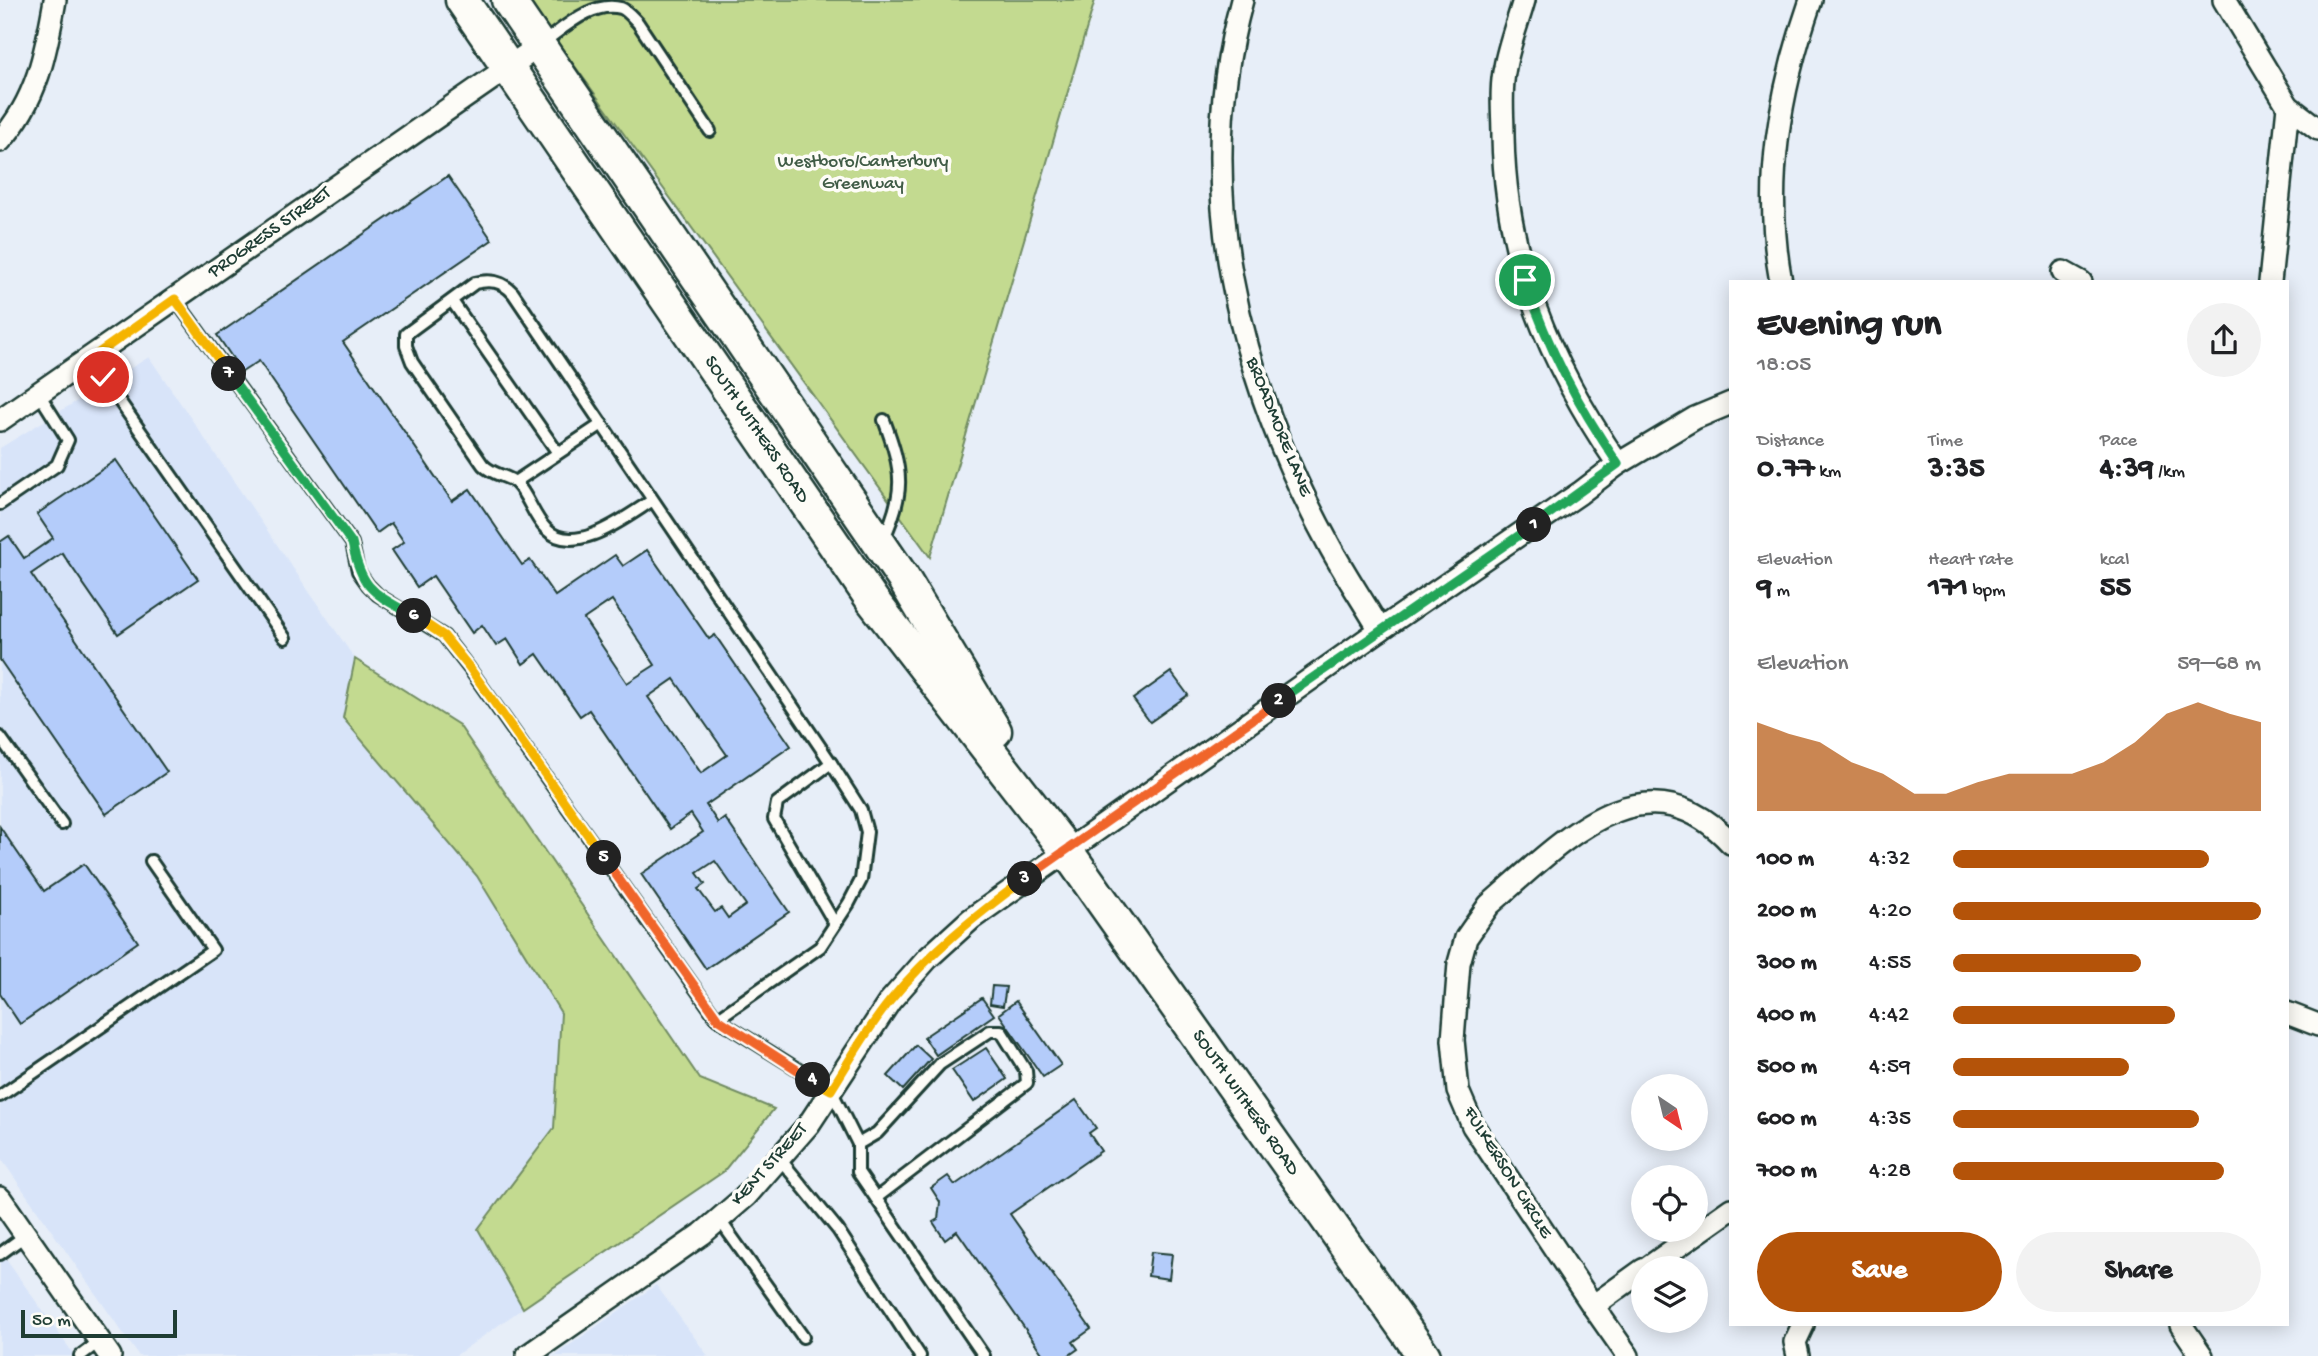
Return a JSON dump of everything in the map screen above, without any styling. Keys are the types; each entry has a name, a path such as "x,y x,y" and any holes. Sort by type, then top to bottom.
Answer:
{"main road":[{"name":"SOUTH WITHERS ROAD","path":"463,0 873,601 1066,850 1423,1356"},
{"name":"SOUTH WITHERS ROAD","path":"508,0 904,578 1066,850"}],"street":[{"path":"0,141 20,115 34,89 45,54 55,0"},
{"name":"BROADMORE LANE","path":"1242,0 1228,70 1221,153 1227,246 1239,318 1266,409 1290,466 1328,543 1380,630"},
{"path":"1524,0 1504,67 1502,99 1503,165 1511,223 1525,280 1544,336 1590,423 1618,464"},
{"path":"1781,280 1773,210 1774,156 1781,103 1793,51 1811,0"},
{"path":"2224,0 2288,106 2318,129"},
{"name":"PROGRESS STREET","path":"0,420 539,46"},
{"path":"2270,280 2288,106"},
{"name":"KENT STREET","path":"527,1356 702,1234 746,1196 780,1159 831,1090 890,1002 928,958 971,919 1380,630 1580,493 1647,443 1729,404"},
{"name":"FULKERSON CIRCLE","path":"1628,1356 1473,1126 1458,1091 1454,1015 1462,950 1477,919 1489,905 1578,830 1602,815 1637,806 1674,808 1709,821 1729,841"},
{"path":"2289,1014 2318,1025"},
{"path":"0,1198 105,1349"},
{"path":"1664,1256 1729,1210"},
{"path":"1593,1306 1631,1279"},
{"path":"1798,1356 1795,1342 1803,1326"},
{"path":"2182,1326 2203,1356"}],"lane":[{"path":"539,46 584,14 604,6 624,9 638,23 710,131"},
{"path":"653,500 604,531 588,537 561,537 544,528 515,482 491,473 483,465 412,362 406,346 406,334 475,283 488,280 507,287 602,424 831,763 861,810 867,832 860,880 820,947 718,1019"},
{"path":"175,299 352,543 358,571 368,585 377,595 444,636 469,667 718,1019 831,1090 858,1144 858,1172 984,1356"},
{"path":"452,301 558,453"},
{"path":"90,359 285,638"},
{"path":"0,504 57,466 68,440 39,394"},
{"path":"881,545 897,513 900,488 897,454 884,420"},
{"path":"515,482 602,424"},
{"path":"0,737 62,824"},
{"path":"831,763 777,803 774,819 835,924"},
{"path":"0,1096 213,950 151,861"},
{"path":"858,1144 877,1133 940,1064 990,1031 1001,1031 1026,1071 1027,1083 876,1198"},
{"path":"780,1159 838,1230 920,1356"},
{"path":"719,1219 803,1337"},
{"path":"0,1254 26,1235"},
{"path":"80,1356 105,1349"}],"shaded area":[{"path":"149,357 355,659 343,718 477,876 561,1013 554,1128 478,1229 523,1308 455,1356 139,1356 0,1157 0,448"},
{"path":"0,1251 75,1356 0,1356"},
{"path":"656,1285 708,1356 554,1356"}],"green space":[{"name":"Westboro/Canterbury Greenway","path":"527,0 1095,0 930,557"},
{"path":"355,659 459,725 700,1079 774,1109 723,1172 523,1308 478,1229 554,1128 561,1013 477,876 343,718"}],"building":[{"path":"448,176 492,240 343,342 452,501 470,489 522,565 530,560 555,596 615,555 623,566 647,550 709,639 715,635 791,746 706,805 718,823 725,818 789,912 706,969 641,874 703,832 691,814 670,829 589,710 580,716 537,654 523,664 507,639 496,646 482,625 472,633 433,576 417,587 392,550 404,542 391,523 377,533 259,361 242,372 217,335","holes":["612,600 655,665 627,683 584,619","674,679 727,755 701,773 648,697","715,861 746,905 728,918 721,908 715,912 698,889 705,884 697,873"]},
{"path":"116,460 198,579 118,634 62,553 31,574 167,772 106,814 0,660 0,542 9,536 24,558 53,538 37,514"},
{"path":"1171,672 1188,695 1150,722 1133,699"},
{"path":"0,827 44,891 84,864 138,942 20,1024 0,994"},
{"path":"992,986 1006,987 1003,1006 990,1004"},
{"path":"982,998 994,1015 936,1055 924,1037"},
{"path":"1016,1001 1061,1065 1043,1077 999,1014"},
{"path":"916,1045 931,1059 903,1090 888,1076"},
{"path":"986,1048 1007,1079 974,1102 952,1070"},
{"path":"1076,1100 1096,1128 1089,1133 1101,1151 1010,1214 1091,1329 1073,1342 1078,1349 1068,1356 1044,1356 957,1231 945,1240 933,1222 938,1219 940,1202 931,1188 948,1176 955,1185"},
{"path":"1151,1252 1172,1254 1169,1279 1148,1276"}],"route":[{"path":"103,377 90,359 175,299 352,543 358,571 368,585 377,595 444,636 469,667 718,1019 831,1090 890,1002 928,958 971,919 1618,464 1590,423 1561,371 1544,336 1525,280"}]}
